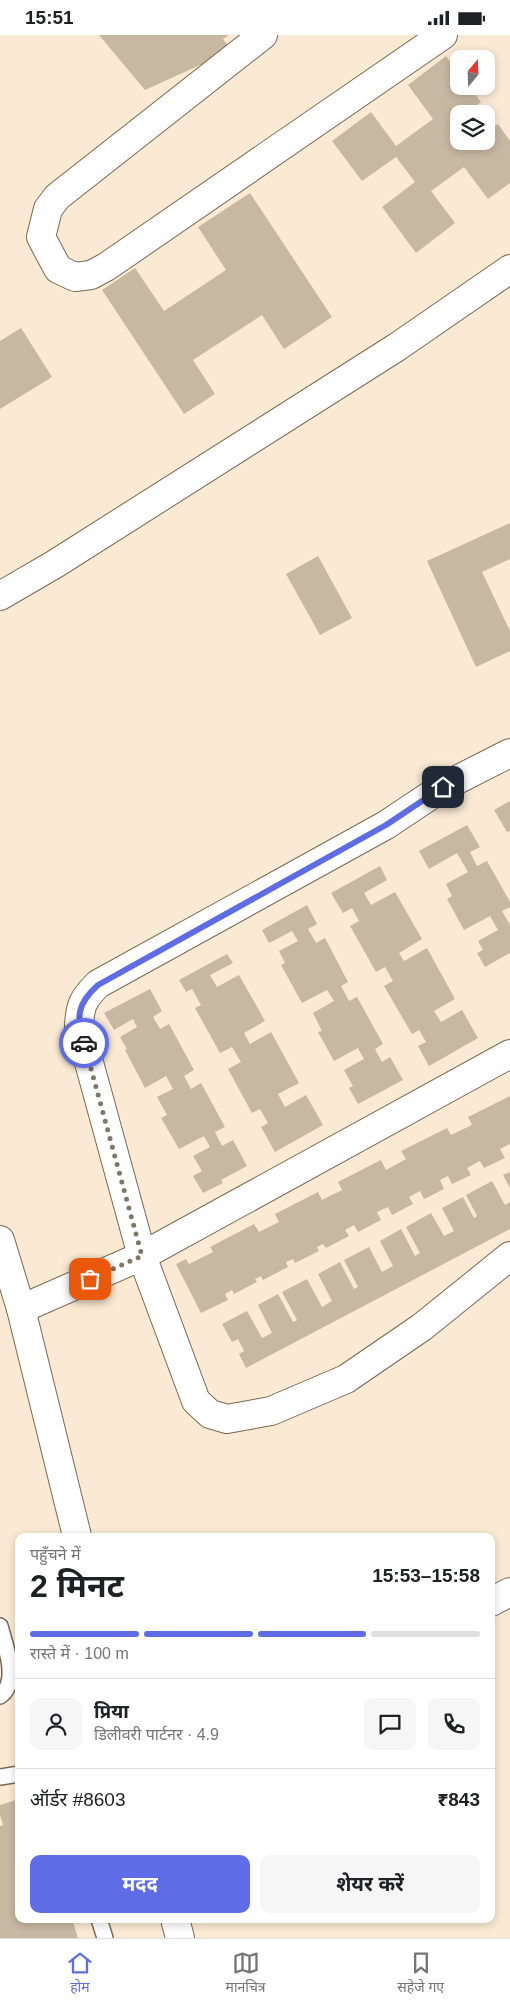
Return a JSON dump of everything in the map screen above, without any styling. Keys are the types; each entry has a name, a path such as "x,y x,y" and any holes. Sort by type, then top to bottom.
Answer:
{"street":[{"path":"264,35 57,197 48,209 41,237 58,269 75,277 90,275 106,267 443,35"},
{"path":"0,597 56,564 389,352 510,269"},
{"path":"510,753 443,787 386,825 98,985 87,995 80,1007 79,1026 142,1256 196,1401 210,1415 227,1419 271,1411 346,1379 422,1327 510,1256"},
{"path":"21,1309 142,1256 510,1054"},
{"path":"0,1240 21,1309 76,1533"},
{"path":"495,1600 510,1592"},
{"path":"176,1923 180,1938"}],"lane":[{"path":"0,1626 11,1663 8,1682 4,1693 0,1696"},
{"path":"0,1777 15,1775"},
{"path":"100,1923 105,1938"}],"building":[{"path":"99,35 229,35 223,39 233,53 206,72 200,65 145,90"},
{"path":"446,56 450,61 450,95 476,95 481,102 477,105 450,105 450,150 495,150 495,126 498,124 510,141 510,183 488,199 464,167 431,191 455,223 416,253 382,207 415,182 396,157 362,181 332,141 371,112 396,146 433,119 408,85"},
{"path":"250,193 332,317 284,349 262,315 193,360 215,394 184,414 102,290 135,268 164,311 226,270 198,227"},
{"path":"21,328 52,377 0,409 0,341"},
{"path":"510,523 510,559 482,572 510,631 510,651 476,667 427,561"},
{"path":"318,556 352,618 320,635 286,574"},
{"path":"510,801 510,831 507,832 494,810"},
{"path":"467,825 480,847 470,852 477,866 487,861 510,902 510,907 502,911 510,925 510,953 485,967 477,953 483,950 478,941 498,930 490,916 464,930 447,899 452,896 446,884 468,872 457,853 429,869 419,851"},
{"path":"380,866 387,880 364,893 371,905 395,892 422,939 399,953 404,961 427,948 455,999 434,1011 441,1022 462,1010 478,1038 429,1066 418,1046 426,1042 419,1030 412,1034 384,986 393,981 385,967 376,972 350,926 359,921 352,908 343,913 331,893"},
{"path":"307,905 317,924 308,929 316,943 325,938 348,982 341,986 349,1001 357,997 383,1044 375,1049 382,1062 390,1057 403,1080 358,1104 349,1088 353,1086 344,1070 364,1059 358,1048 334,1061 318,1032 322,1031 313,1013 334,1001 327,990 302,1003 281,965 285,963 279,951 298,941 292,931 269,943 262,930"},
{"path":"227,954 233,963 210,975 217,987 239,975 265,1021 244,1033 250,1044 271,1032 299,1083 278,1094 285,1107 306,1095 323,1125 275,1152 261,1127 268,1123 260,1109 252,1113 228,1069 241,1062 232,1047 220,1053 195,1008 201,1005 192,989 186,992 179,980"},
{"path":"150,989 162,1011 153,1017 160,1029 169,1024 194,1070 184,1076 191,1089 201,1083 225,1127 215,1132 222,1146 233,1140 247,1166 221,1180 223,1183 203,1193 193,1176 202,1171 193,1156 210,1147 204,1136 179,1149 161,1118 167,1115 157,1097 173,1089 166,1076 145,1088 120,1037 137,1027 133,1019 114,1030 104,1013"},
{"path":"510,1096 510,1144 500,1149 505,1158 484,1168 480,1161 467,1168 471,1175 452,1184 448,1176 440,1180 444,1189 424,1199 420,1191 409,1197 413,1204 392,1215 388,1207 377,1212 381,1220 358,1232 354,1225 345,1230 349,1236 326,1248 323,1244 317,1247 319,1251 295,1263 293,1259 286,1262 288,1267 263,1280 261,1276 255,1279 257,1282 234,1294 232,1290 225,1294 228,1300 201,1313 176,1264 186,1259 189,1264 213,1252 210,1247 254,1224 259,1232 279,1222 275,1214 318,1192 322,1200 342,1190 338,1182 381,1160 386,1170 406,1159 401,1151 447,1128 451,1135 472,1125 468,1117"},
{"path":"510,1172 510,1188 503,1175"},
{"path":"492,1181 505,1205 510,1202 510,1229 246,1368 239,1354 244,1351 238,1339 232,1342 222,1324 247,1311 262,1338 272,1333 258,1305 278,1294 293,1322 297,1320 282,1292 307,1279 322,1307 332,1301 318,1274 340,1262 354,1289 358,1287 344,1260 369,1247 382,1272 393,1266 380,1241 401,1229 415,1256 420,1253 406,1227 431,1213 444,1236 454,1231 442,1208 463,1197 474,1218 477,1216 466,1195"},
{"path":"15,1800 15,1923 73,1923 78,1938 0,1938 0,1826 3,1825 0,1805"}],"way so far":[{"path":"84,1043 142,1256 90,1279"}],"route":[{"path":"84,1043 79,1026 80,1007 87,995 98,985 386,825 443,787"}]}
